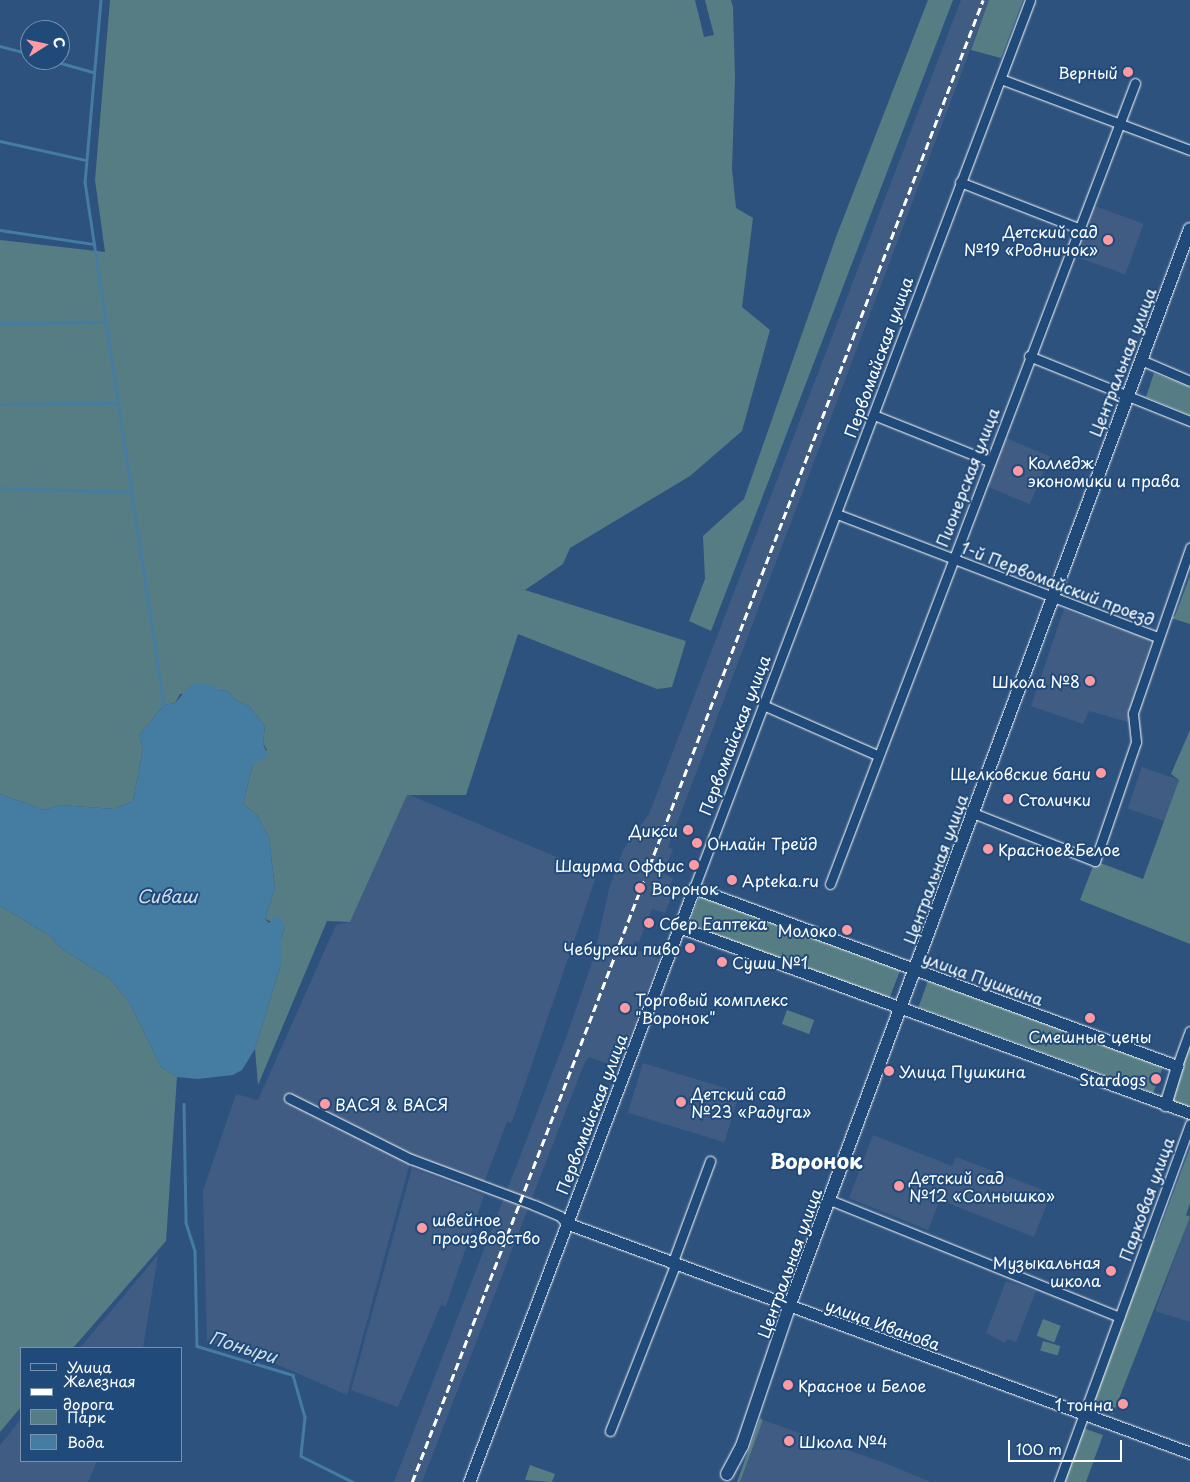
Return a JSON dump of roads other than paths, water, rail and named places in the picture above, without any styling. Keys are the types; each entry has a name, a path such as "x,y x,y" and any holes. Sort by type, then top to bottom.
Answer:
{"main road":[{"name":"Центральная улица","path":"726,1478 761,1373 773,1352 830,1200 1051,599 1190,229"}],"street":[{"name":"Первомайская улица","path":"469,1482 1030,0"},
{"path":"1001,79 1190,150"},
{"name":"Пионерская улица","path":"830,884 952,558 1135,83"},
{"path":"960,182 1078,228"},
{"path":"1029,356 1190,421"},
{"path":"1140,360 1190,381"},
{"path":"874,415 989,461"},
{"name":"1-й Первомайский проезд","path":"836,514 952,558 1051,599 1157,638"},
{"path":"973,813 1095,861 1136,742 1133,713 1157,638 1190,548"},
{"path":"764,705 877,755"},
{"name":"улица Пушкина","path":"694,888 1178,1066"},
{"path":"679,927 1190,1113"},
{"path":"1160,1103 1178,1066 1190,1031"},
{"path":"289,1098 411,1159 534,1205 560,1216 566,1223"},
{"name":"Парковая улица","path":"1059,1482 1190,1124"},
{"path":"610,1431 674,1265 710,1161"},
{"path":"830,1200 1119,1316"},
{"name":"улица Иванова","path":"566,1223 674,1265 1190,1453"}],"water":[{"name":"Сиваш","path":"192,683 213,685 217,690 228,691 236,700 249,706 265,726 263,743 268,756 253,764 243,804 257,815 269,838 275,888 265,919 269,923 275,917 282,919 285,927 281,939 281,964 255,1049 242,1070 233,1075 198,1079 177,1077 161,1067 129,1002 110,979 62,949 49,935 0,906 0,794 44,810 60,805 114,809 133,801 143,749 139,735 164,705 175,703"}],"waterway":[{"path":"101,0 85,182 164,705"},
{"path":"0,46 20,51"},
{"path":"70,66 93,72"},
{"path":"0,141 86,160"},
{"path":"0,230 94,244"},
{"path":"0,323 106,322"},
{"path":"0,404 118,403"},
{"path":"0,488 132,492"},
{"name":"Поныри","path":"184,1104 186,1223 195,1251 197,1346 293,1375 305,1417 301,1456 353,1482"}],"railway":[{"path":"412,1482 983,0"}],"place":[{"name":"Верный","path":"1128,72"},
{"name":"Детский сад №19 «Родничок»","path":"1108,240"},
{"name":"Колледж экономики и права","path":"1018,471"},
{"name":"Школа №8","path":"1090,681"},
{"name":"Щелковские бани","path":"1101,773"},
{"name":"Столички","path":"1008,799"},
{"name":"Дикси","path":"688,830"},
{"name":"Онлайн Трейд","path":"697,843"},
{"name":"Красное&Белое","path":"988,849"},
{"name":"Шаурма Оффис","path":"694,865"},
{"name":"Apteka.ru","path":"732,880"},
{"name":"Воронок","path":"640,888"},
{"name":"Сбер Еаптека","path":"649,923"},
{"name":"Moлоко","path":"847,930"},
{"name":"Чебуреки пиво","path":"690,948"},
{"name":"Суши №1","path":"722,962"},
{"name":"Торговый комплекс \"Воронок\"","path":"625,1008"},
{"name":"Смешные цены","path":"1090,1018"},
{"name":"Улица Пушкина","path":"889,1071"},
{"name":"Stardogs","path":"1156,1079"},
{"name":"Детский сад №23 «Радуга»","path":"681,1102"},
{"name":"ВАСЯ & ВАСЯ","path":"325,1104"},
{"name":"Детский сад №12 «Солнышко»","path":"899,1186"},
{"name":"швейное производство","path":"422,1228"},
{"name":"Музыкальная школа","path":"1111,1271"},
{"name":"Красное и Белое","path":"788,1385"},
{"name":"1 тонна","path":"1123,1404"},
{"name":"Школа №4","path":"789,1441"}],"district":[{"name":"Воронок","path":"816,1160"}]}
